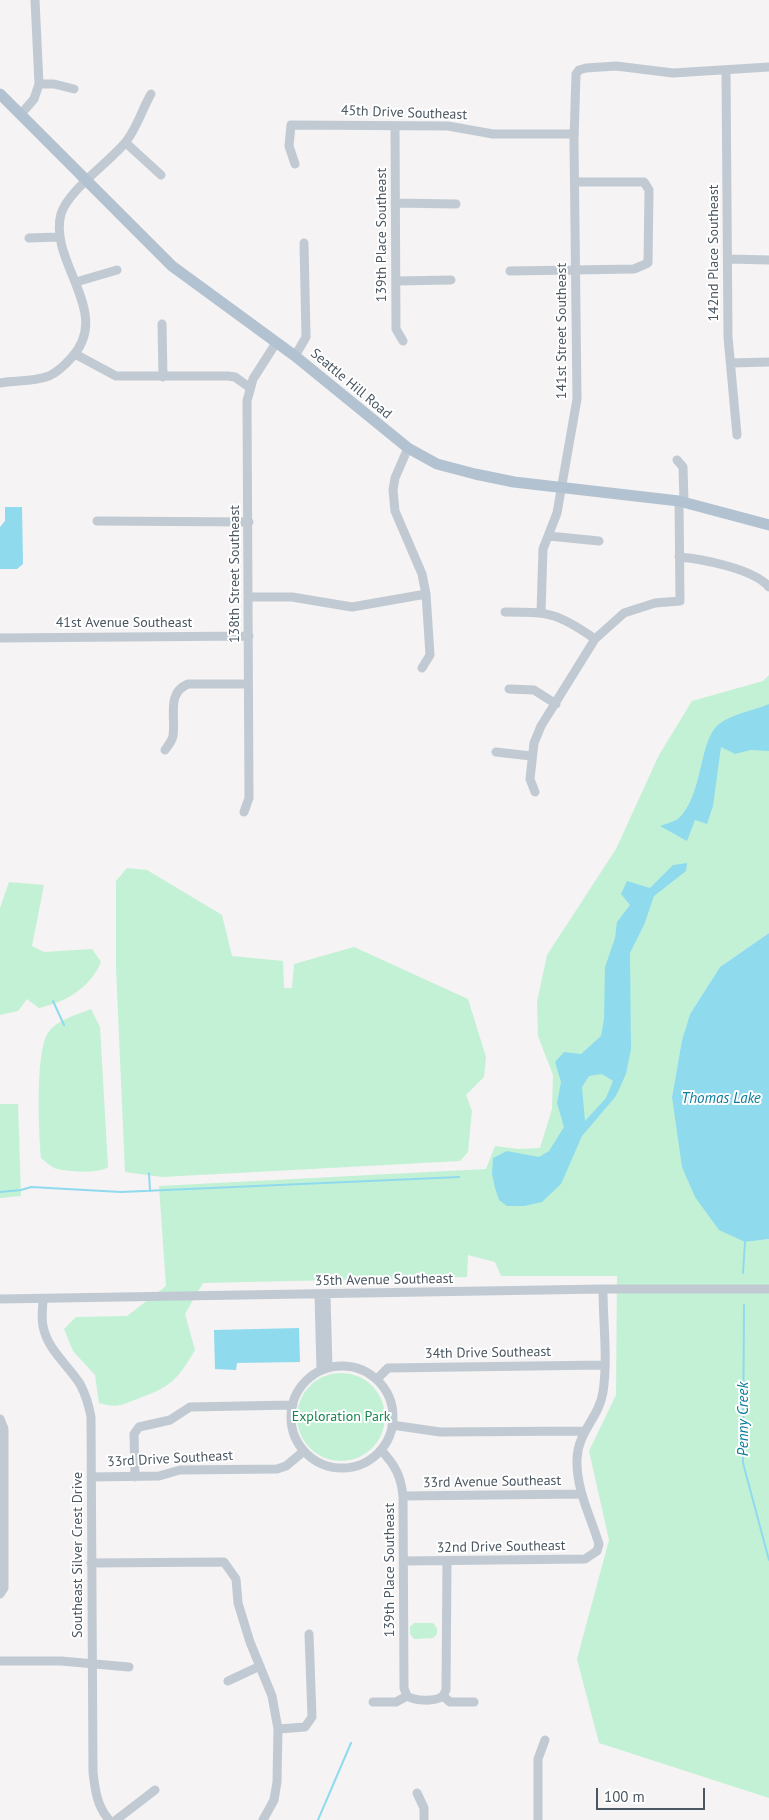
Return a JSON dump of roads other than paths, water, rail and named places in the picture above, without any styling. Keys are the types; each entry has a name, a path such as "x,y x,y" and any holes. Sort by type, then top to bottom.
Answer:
{"main road":[{"name":"Seattle Hill Road","path":"0,94 172,266 295,356 408,448 436,464 514,482 562,486 681,502 769,525"}],"street":[{"path":"21,114 34,99 39,84 35,0"},
{"name":"141st Street Southeast","path":"541,612 541,562 543,549 557,512 577,399 574,134 576,74 579,70 586,68 616,66 673,73 726,70"},
{"path":"726,70 769,67"},
{"name":"142nd Place Southeast","path":"726,70 728,336 737,435"},
{"path":"39,84 54,84 74,89"},
{"path":"0,382 48,376 66,364 81,344 86,326 83,304 59,237 64,207 87,180 126,143 151,94"},
{"name":"45th Drive Southeast","path":"295,164 289,146 291,125 332,124 357,127 448,126 493,134 574,134"},
{"name":"139th Place Southeast","path":"394,127 396,329 403,341"},
{"path":"126,143 161,175"},
{"path":"510,271 634,269 648,264 649,190 644,182 575,182"},
{"path":"395,203 456,204"},
{"path":"29,238 59,237"},
{"path":"295,356 306,337 304,243"},
{"path":"728,259 769,260"},
{"path":"76,282 117,270"},
{"path":"396,281 451,280"},
{"path":"162,324 163,377"},
{"name":"138th Street Southeast","path":"244,812 249,798 247,401 249,387 276,343"},
{"path":"75,354 116,376 228,376 235,377 249,387"},
{"path":"731,363 769,362"},
{"path":"408,448 395,478 393,490 395,511 422,574 426,594 430,655 422,668"},
{"path":"535,792 530,779 531,756 541,726 596,640 624,613 655,603 680,601 679,557 683,467 677,460"},
{"path":"97,521 249,522"},
{"path":"549,536 598,541"},
{"path":"679,557 706,560 735,569 765,582 769,587"},
{"path":"249,597 292,597 352,606 426,594"},
{"path":"505,612 541,612 561,617 596,640"},
{"name":"41st Avenue Southeast","path":"0,638 249,636"},
{"path":"165,750 173,738 174,698 183,686 188,684 248,684"},
{"path":"509,688 534,690 556,704"},
{"path":"496,752 531,756"},
{"path":"581,1494 577,1458 578,1444 583,1430 597,1411 600,1402 604,1365 603,1289"},
{"name":"35th Avenue Southeast","path":"0,1299 603,1289 769,1289"},
{"path":"323,1295 324,1369"},
{"name":"Southeast Silver Crest Drive","path":"43,1299 43,1326 48,1340 80,1384 88,1400 91,1417 90,1563 95,1791 103,1813 109,1820"},
{"name":"34th Drive Southeast","path":"377,1379 388,1368 604,1365"},
{"path":"345,1366 357,1368 377,1379 389,1396 392,1405 392,1425 388,1438 380,1450 370,1460 357,1466 342,1468 328,1466 315,1460 304,1450 295,1437 291,1421 292,1405 303,1384 324,1369 345,1366"},
{"path":"135,1477 134,1434 139,1427 170,1420 190,1406 292,1405"},
{"path":"0,1419 4,1429 4,1588 1,1593"},
{"path":"392,1425 440,1432 583,1430"},
{"name":"33rd Drive Southeast","path":"91,1477 159,1476 180,1470 277,1469 286,1466 304,1450"},
{"name":"139th Place Southeast","path":"380,1450 394,1464 401,1481 403,1496 404,1688 407,1696"},
{"name":"33rd Avenue Southeast","path":"403,1496 581,1494"},
{"name":"32nd Drive Southeast","path":"404,1561 447,1562 584,1559 591,1557 597,1551 599,1544 581,1494"},
{"path":"90,1563 224,1562 236,1580 238,1603 250,1642 272,1696 278,1729 277,1782 274,1800 263,1820"},
{"path":"373,1702 396,1702 407,1696 412,1699 438,1700 443,1696 446,1690 447,1562"},
{"path":"278,1729 305,1727 312,1718 309,1634"},
{"path":"0,1661 61,1661 130,1667"},
{"path":"228,1682 260,1666"},
{"path":"443,1696 450,1702 474,1702"},
{"path":"538,1820 538,1759 546,1740"},
{"path":"116,1820 155,1790"},
{"path":"417,1793 424,1808 424,1820"}],"water":[{"path":"5,507 22,507 23,564 17,569 0,569 0,527 5,521"},
{"path":"769,704 769,751 751,750 735,754 721,747 713,806 707,824 695,820 687,841 660,826 678,819 686,809 697,783 707,743 712,732 719,724 737,715"},
{"path":"687,863 686,871 654,896 644,925 630,953 631,1049 626,1074 616,1096 582,1136 561,1184 542,1202 524,1206 507,1206 499,1200 495,1188 492,1174 493,1158 507,1151 539,1157 549,1151 564,1127 557,1103 561,1082 555,1062 564,1052 581,1054 601,1036 604,1019 605,967 615,938 617,922 630,905 621,894 627,881 650,888 673,865","holes":["602,1074 613,1081 606,1098 585,1121 582,1087 589,1076"]},
{"name":"Thomas Lake","path":"769,933 769,1239 745,1242 719,1230 695,1197 682,1167 672,1097 682,1040 690,1014 720,967"},
{"path":"299,1328 300,1362 237,1363 236,1370 215,1369 214,1330"}],"waterway":[{"path":"53,1001 64,1025"},
{"path":"149,1173 150,1191"},
{"path":"0,1192 31,1187 121,1192 459,1177"},
{"name":"Penny Creek","path":"743,1273 745,1242"},
{"name":"Penny Creek","path":"744,1305 743,1463 769,1560"},
{"path":"318,1820 351,1743"}],"park label":[{"name":"Exploration Park","path":"341,1417"}]}
